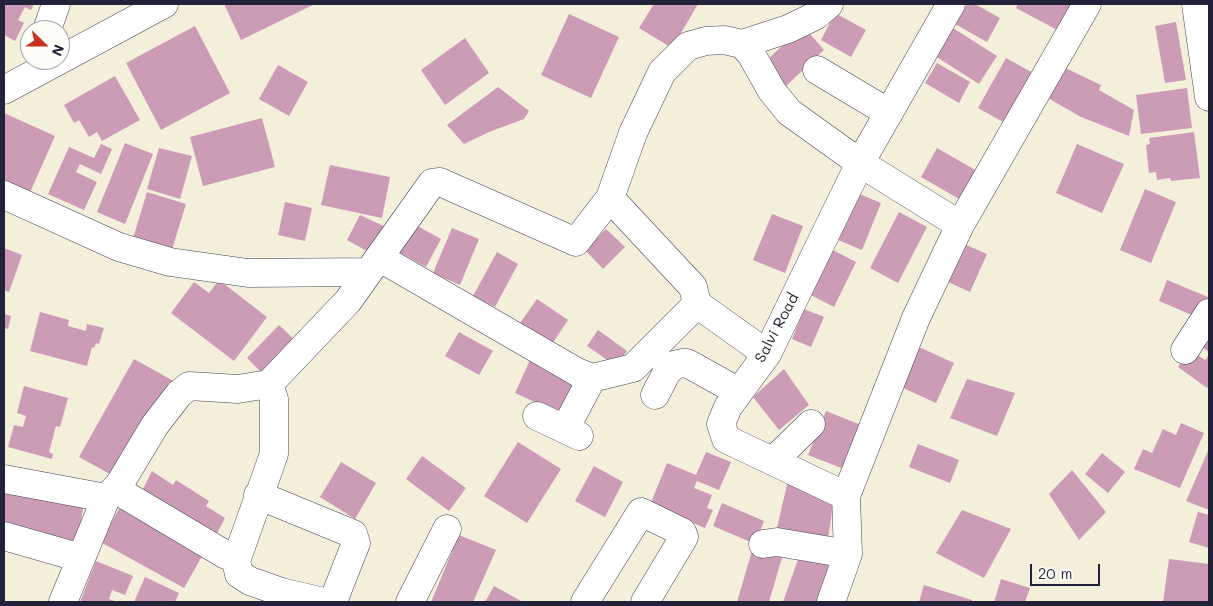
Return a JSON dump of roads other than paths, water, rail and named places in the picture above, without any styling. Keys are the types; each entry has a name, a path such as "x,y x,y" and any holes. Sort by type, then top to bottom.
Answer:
{"street":[{"path":"50,20 56,4"},
{"path":"70,51 164,4"},
{"path":"63,602 110,494 155,425 179,394 189,386 238,389 268,384 348,301 432,183 440,182 576,242 610,198 634,133 662,72 688,46 706,41 724,40 742,44 788,29 815,16 829,4"},
{"name":"Salvi Road","path":"846,496 726,439 721,424 728,407 766,354 860,163 950,4"},
{"path":"831,602 848,554 846,496 916,318 960,225 1087,4"},
{"path":"1196,4 1209,97"},
{"path":"742,44 751,54 772,92 790,112 860,163 960,225"},
{"path":"4,90 32,70"},
{"path":"817,70 889,113"},
{"path":"4,194 119,247 170,262 248,273 374,265 577,372 592,378 633,368 697,304"},
{"path":"610,198 693,287 697,304 766,354"},
{"path":"1185,350 1209,313"},
{"path":"655,395 667,372 674,365 683,362 739,392"},
{"path":"537,416 572,433 592,378"},
{"path":"268,384 274,399 274,454 236,561 239,574 250,581 281,592 324,602"},
{"path":"773,461 811,424"},
{"path":"4,479 110,494 226,555"},
{"path":"258,495 353,534 356,543 334,599 330,602"},
{"path":"585,602 641,512 682,532 684,537 645,602"},
{"path":"410,602 447,529"},
{"path":"4,536 81,558"},
{"path":"763,544 777,542 848,554"}]}
